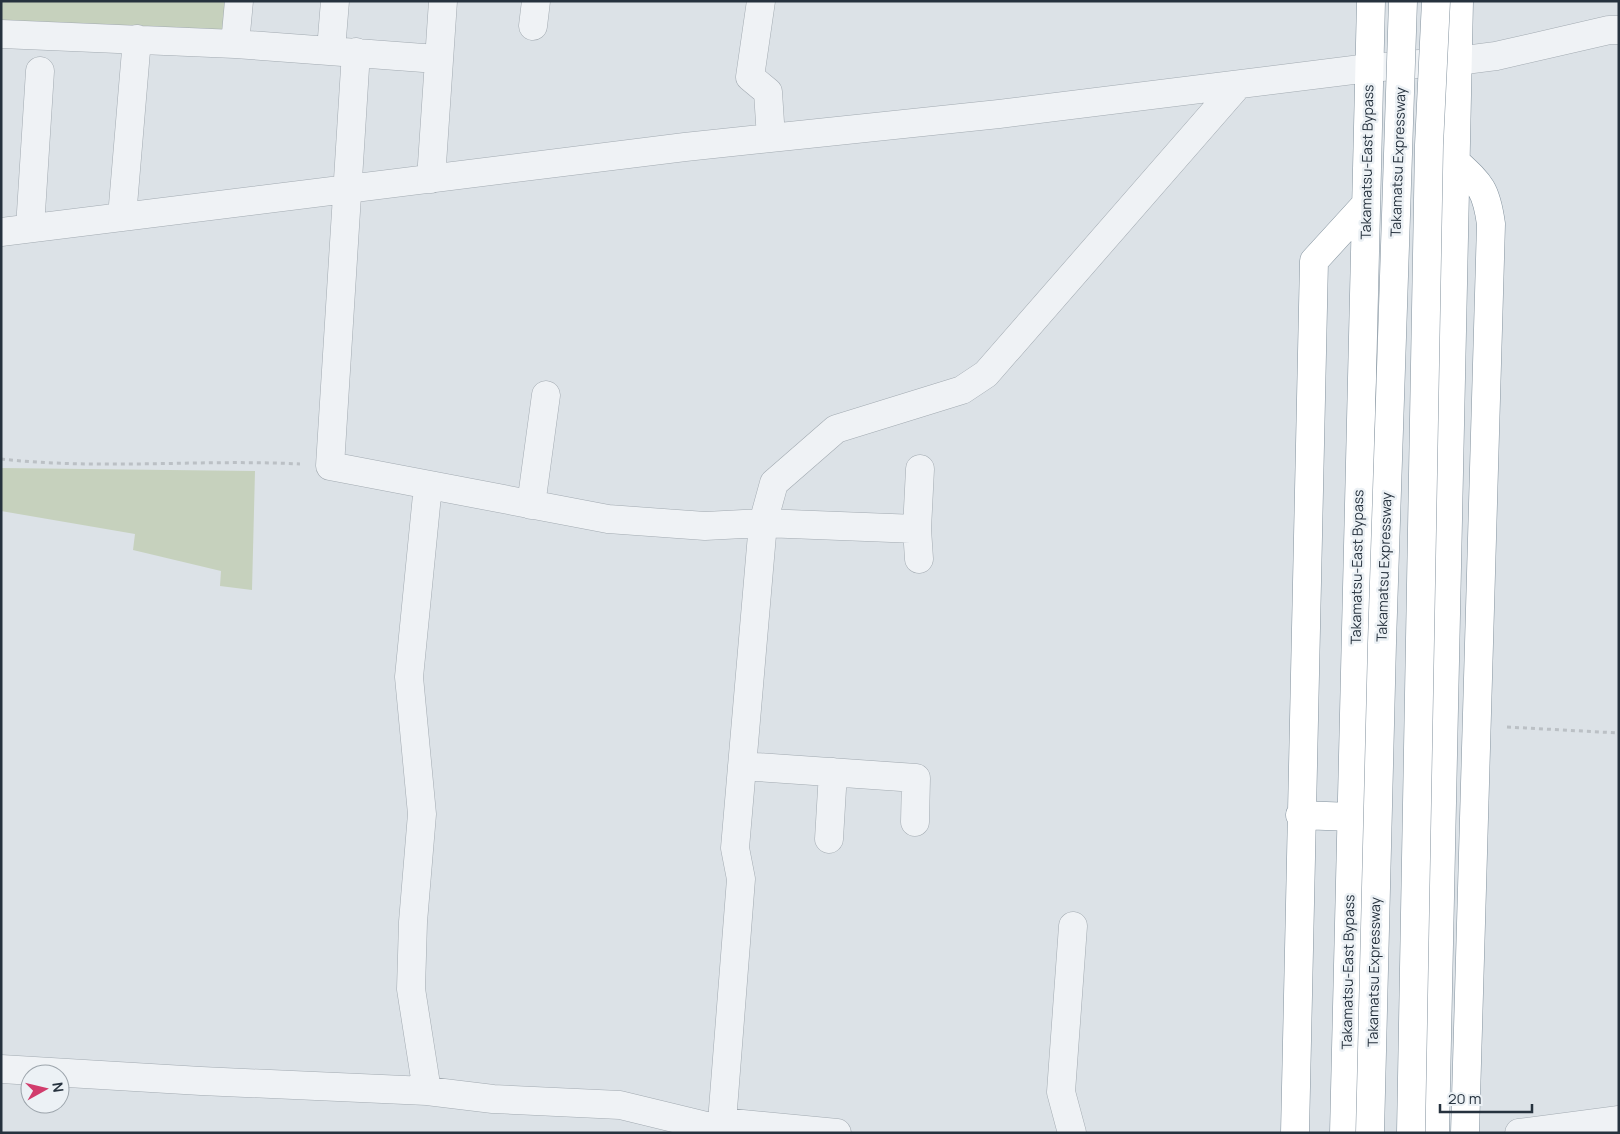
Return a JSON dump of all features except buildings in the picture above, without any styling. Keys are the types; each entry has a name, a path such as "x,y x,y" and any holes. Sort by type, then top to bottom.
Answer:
{"highway":[{"name":"Takamatsu-East Bypass","path":"1344,1133 1371,1"},
{"name":"Takamatsu Expressway","path":"1370,1133 1382,643 1403,1"},
{"path":"1411,1133 1429,145 1436,1"},
{"path":"1435,1133 1454,160 1459,1"},
{"path":"1454,160 1479,183 1488,198 1491,224 1465,1133"},
{"path":"1295,1133 1300,815 1314,261 1366,204"},
{"path":"1300,815 1352,817"}],"street":[{"path":"235,44 239,1"},
{"path":"335,1 344,51 349,189 330,466 608,519 705,526 763,523 917,529"},
{"path":"431,179 443,1"},
{"path":"761,1 750,77 768,92 771,138"},
{"path":"1,232 771,138 1238,85 1369,68 1457,61 1496,56 1609,30 1619,30"},
{"path":"1,34 235,44 438,59"},
{"path":"122,217 137,39"},
{"path":"30,228 40,71"},
{"path":"715,1128 742,879 735,848 763,523 774,483 836,429 962,390 986,374 1238,85"},
{"path":"531,505 546,395"},
{"path":"919,559 917,529 920,470"},
{"path":"426,1091 411,989 413,922 422,814 409,677 428,485"},
{"path":"742,766 916,778 915,822"},
{"path":"829,839 833,772"},
{"path":"1072,1133 1060,1092 1073,926"},
{"path":"1,1070 426,1091 493,1099 620,1105 715,1128 837,1133"},
{"path":"1519,1133 1619,1120"}],"path":[{"path":"1,459 130,464 256,462 330,466"},
{"path":"1499,727 1619,733"}],"green space":[{"path":"1,1 231,1 227,42 1,44"},
{"path":"1,468 255,471 252,590 220,586 221,571 133,550 135,534 1,511"}]}
